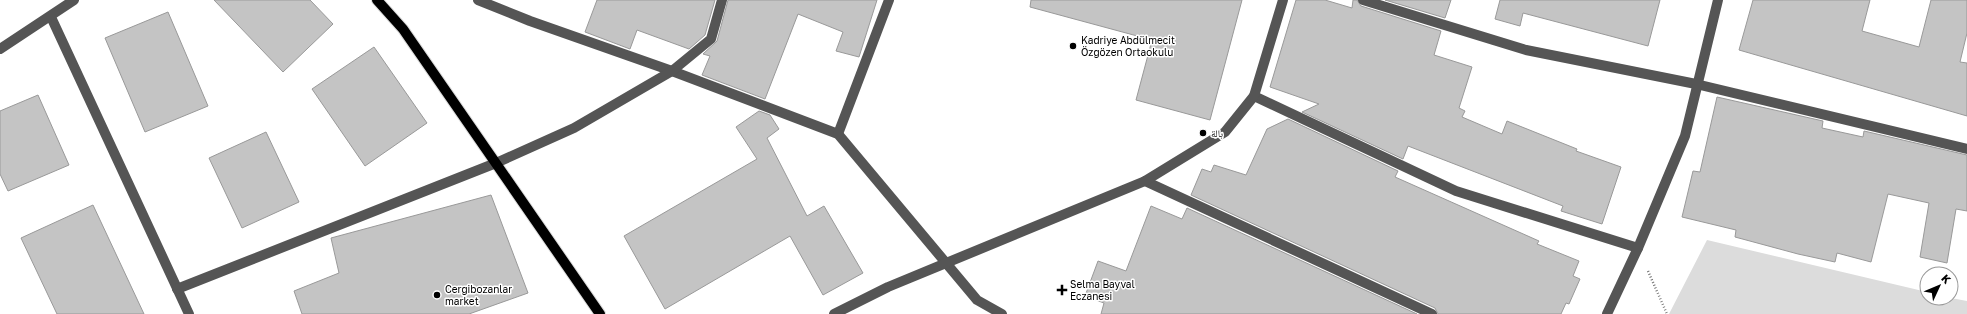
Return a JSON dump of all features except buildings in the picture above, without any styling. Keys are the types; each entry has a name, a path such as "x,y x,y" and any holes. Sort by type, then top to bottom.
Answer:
{"main road":[{"path":"377,0 403,29 600,314"}],"street":[{"path":"0,49 51,17 74,0"},
{"path":"478,0 530,21 672,71 838,134 977,300 1002,314"},
{"path":"177,289 496,163 574,128 672,71 710,39 722,0"},
{"path":"838,134 889,0"},
{"path":"834,314 888,287 1145,182 1225,132 1254,96 1283,0"},
{"path":"1363,0 1526,50 1696,84 1967,149"},
{"path":"1607,314 1638,248 1685,136 1696,84 1718,0"},
{"path":"51,17 189,314"},
{"path":"1254,96 1456,191 1638,248"},
{"path":"1145,182 1432,314"}],"path":[{"path":"1638,248 1667,314"}],"shaded area":[{"path":"1707,240 1919,290 1919,306 1959,306 1959,300 1967,301 1967,314 1669,314"}],"place":[{"name":"Kadriye Abdülmecit Özgözen Ortaokulu","path":"1073,46"},
{"name":"بالة","path":"1203,133"},
{"name":"Selma Bayval Eczanesi","path":"1062,290"},
{"name":"Cergibozanlar market","path":"437,295"}]}
